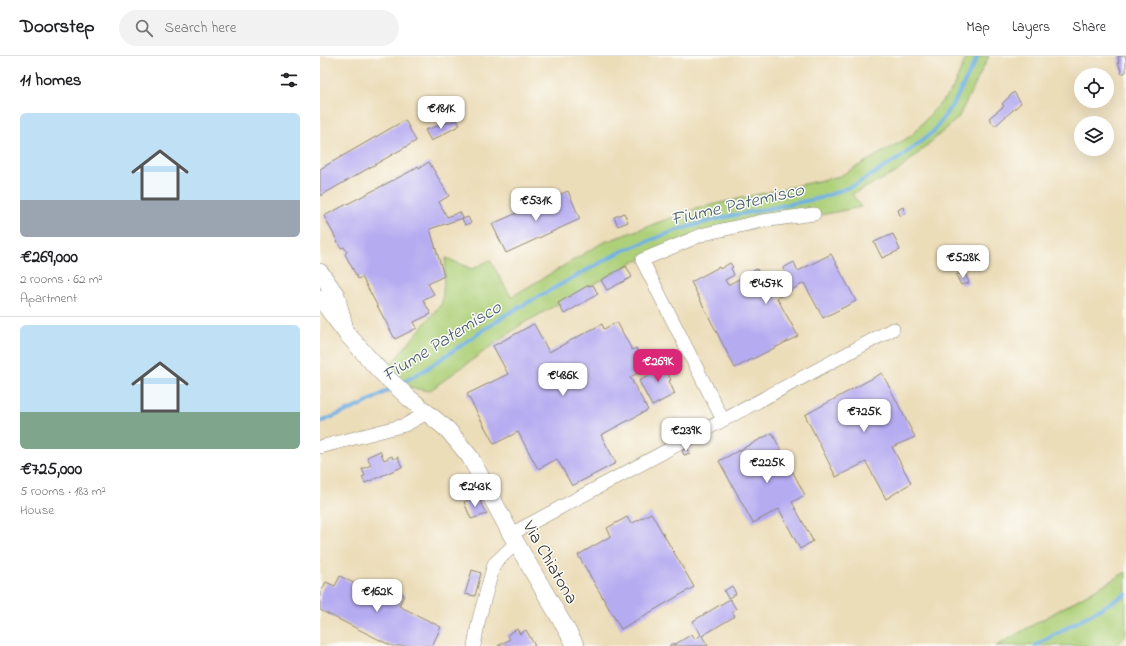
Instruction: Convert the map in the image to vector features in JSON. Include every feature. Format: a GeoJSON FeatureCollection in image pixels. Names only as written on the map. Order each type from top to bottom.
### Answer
{"type":"FeatureCollection","features":[{"type":"Feature","properties":{"kind":"main road"},"geometry":{"type":"LineString","coordinates":[[320,272],[336,295],[347,334]]}},
{"type":"Feature","properties":{"kind":"main road","name":"Via Chiatona"},"geometry":{"type":"LineString","coordinates":[[320,298],[347,334],[380,371],[409,398],[448,430],[470,457],[514,538],[576,646]]}},
{"type":"Feature","properties":{"kind":"main road"},"geometry":{"type":"LineString","coordinates":[[320,318],[347,334]]}},
{"type":"Feature","properties":{"kind":"street"},"geometry":{"type":"LineString","coordinates":[[723,420],[642,260],[704,234],[762,220],[814,214]]}},
{"type":"Feature","properties":{"kind":"street"},"geometry":{"type":"LineString","coordinates":[[474,646],[479,619],[494,564],[514,538],[723,420],[893,329]]}},
{"type":"Feature","properties":{"kind":"street"},"geometry":{"type":"LineString","coordinates":[[320,447],[406,425],[427,413]]}},
{"type":"Feature","properties":{"kind":"green space"},"geometry":{"type":"Polygon","coordinates":[[[967,56],[989,56],[958,118],[897,172],[852,194],[861,207],[714,236],[634,262],[522,324],[429,391],[407,387],[387,369],[442,303],[446,258],[472,269],[490,260],[511,297],[602,243],[698,208],[840,176],[911,136],[952,90],[967,56]]]}},
{"type":"Feature","properties":{"kind":"green space"},"geometry":{"type":"Polygon","coordinates":[[[1126,572],[1126,636],[1116,646],[996,646],[1126,572]]]}},
{"type":"Feature","properties":{"kind":"building"},"geometry":{"type":"Polygon","coordinates":[[[1118,56],[1126,56],[1126,72],[1122,74],[1118,62],[1118,56]]]}},
{"type":"Feature","properties":{"kind":"building"},"geometry":{"type":"Polygon","coordinates":[[[1014,92],[1021,103],[995,126],[989,118],[1004,106],[1002,104],[1014,92]]]}},
{"type":"Feature","properties":{"kind":"building"},"geometry":{"type":"Polygon","coordinates":[[[405,120],[416,141],[320,196],[320,169],[405,120]]]}},
{"type":"Feature","properties":{"kind":"building"},"geometry":{"type":"Polygon","coordinates":[[[457,120],[460,125],[431,141],[425,130],[457,120]]]}},
{"type":"Feature","properties":{"kind":"building"},"geometry":{"type":"Polygon","coordinates":[[[429,162],[449,196],[439,202],[447,217],[460,212],[463,218],[430,229],[444,276],[428,284],[434,294],[423,300],[431,314],[414,322],[417,328],[395,339],[362,277],[358,279],[345,254],[347,252],[344,247],[341,248],[324,216],[418,166],[419,168],[429,162]]]}},
{"type":"Feature","properties":{"kind":"building"},"geometry":{"type":"Polygon","coordinates":[[[568,191],[580,219],[506,253],[492,224],[568,191]]]}},
{"type":"Feature","properties":{"kind":"building"},"geometry":{"type":"Polygon","coordinates":[[[903,207],[905,213],[900,216],[898,210],[903,207]]]}},
{"type":"Feature","properties":{"kind":"building"},"geometry":{"type":"Polygon","coordinates":[[[624,213],[628,222],[618,226],[614,217],[624,213]]]}},
{"type":"Feature","properties":{"kind":"building"},"geometry":{"type":"Polygon","coordinates":[[[468,217],[471,223],[465,225],[462,219],[468,217]]]}},
{"type":"Feature","properties":{"kind":"building"},"geometry":{"type":"Polygon","coordinates":[[[893,234],[900,250],[882,258],[874,242],[893,234]]]}},
{"type":"Feature","properties":{"kind":"building"},"geometry":{"type":"Polygon","coordinates":[[[831,254],[856,301],[823,318],[804,283],[777,298],[798,336],[735,368],[691,282],[719,267],[720,269],[730,263],[733,267],[731,268],[734,275],[725,280],[728,285],[757,269],[766,287],[772,283],[769,276],[779,272],[783,279],[787,276],[783,268],[794,262],[798,271],[831,254]]]}},
{"type":"Feature","properties":{"kind":"building"},"geometry":{"type":"Polygon","coordinates":[[[626,266],[632,277],[607,290],[601,280],[626,266]]]}},
{"type":"Feature","properties":{"kind":"building"},"geometry":{"type":"Polygon","coordinates":[[[965,272],[969,283],[961,285],[956,275],[965,272]]]}},
{"type":"Feature","properties":{"kind":"building"},"geometry":{"type":"Polygon","coordinates":[[[593,285],[598,294],[564,314],[558,303],[587,286],[593,285]]]}},
{"type":"Feature","properties":{"kind":"building"},"geometry":{"type":"Polygon","coordinates":[[[617,322],[632,350],[636,348],[646,369],[630,377],[648,410],[601,435],[616,463],[572,486],[557,459],[538,469],[518,432],[494,444],[467,394],[508,374],[493,346],[534,324],[549,352],[602,324],[604,329],[617,322]]]}},
{"type":"Feature","properties":{"kind":"building"},"geometry":{"type":"Polygon","coordinates":[[[658,355],[671,380],[669,381],[675,394],[652,406],[639,381],[657,371],[650,358],[658,355]]]}},
{"type":"Feature","properties":{"kind":"building"},"geometry":{"type":"Polygon","coordinates":[[[882,373],[915,437],[892,447],[911,483],[886,499],[866,462],[836,477],[805,415],[882,373]]]}},
{"type":"Feature","properties":{"kind":"building"},"geometry":{"type":"Polygon","coordinates":[[[772,433],[805,495],[792,502],[813,541],[800,549],[779,509],[753,523],[719,461],[772,433]]]}},
{"type":"Feature","properties":{"kind":"building"},"geometry":{"type":"Polygon","coordinates":[[[687,448],[690,453],[684,455],[682,451],[687,448]]]}},
{"type":"Feature","properties":{"kind":"building"},"geometry":{"type":"Polygon","coordinates":[[[380,451],[384,460],[392,456],[393,459],[398,457],[402,467],[365,483],[362,477],[365,476],[362,469],[371,465],[367,457],[380,451]]]}},
{"type":"Feature","properties":{"kind":"building"},"geometry":{"type":"Polygon","coordinates":[[[477,495],[487,514],[471,519],[464,502],[477,495]]]}},
{"type":"Feature","properties":{"kind":"building"},"geometry":{"type":"Polygon","coordinates":[[[651,513],[694,587],[621,629],[578,555],[611,536],[607,528],[627,517],[631,524],[651,513]]]}},
{"type":"Feature","properties":{"kind":"building"},"geometry":{"type":"Polygon","coordinates":[[[472,570],[481,573],[475,596],[465,594],[472,570]]]}},
{"type":"Feature","properties":{"kind":"building"},"geometry":{"type":"Polygon","coordinates":[[[340,576],[367,590],[373,579],[404,595],[399,606],[441,627],[432,646],[392,646],[320,610],[320,594],[326,582],[335,586],[340,576]]]}},
{"type":"Feature","properties":{"kind":"building"},"geometry":{"type":"Polygon","coordinates":[[[732,586],[736,594],[728,598],[724,591],[732,586]]]}},
{"type":"Feature","properties":{"kind":"building"},"geometry":{"type":"Polygon","coordinates":[[[730,599],[736,609],[732,612],[735,616],[702,636],[708,646],[669,646],[673,643],[674,645],[692,634],[695,639],[701,635],[693,621],[730,599]]]}},
{"type":"Feature","properties":{"kind":"building"},"geometry":{"type":"Polygon","coordinates":[[[517,629],[520,634],[526,630],[535,646],[498,646],[510,639],[507,635],[517,629]]]}},
{"type":"Feature","properties":{"kind":"waterway","name":"Fiume Patemisco"},"geometry":{"type":"LineString","coordinates":[[400,384],[425,370],[507,314],[620,252],[677,230],[721,218],[821,198],[857,184],[901,157],[934,131],[955,101],[978,56]]}},
{"type":"Feature","properties":{"kind":"waterway","name":"Fiume Patemisco"},"geometry":{"type":"LineString","coordinates":[[320,422],[364,404],[392,388]]}},
{"type":"Feature","properties":{"kind":"waterway"},"geometry":{"type":"LineString","coordinates":[[1035,646],[1126,594]]}}]}
